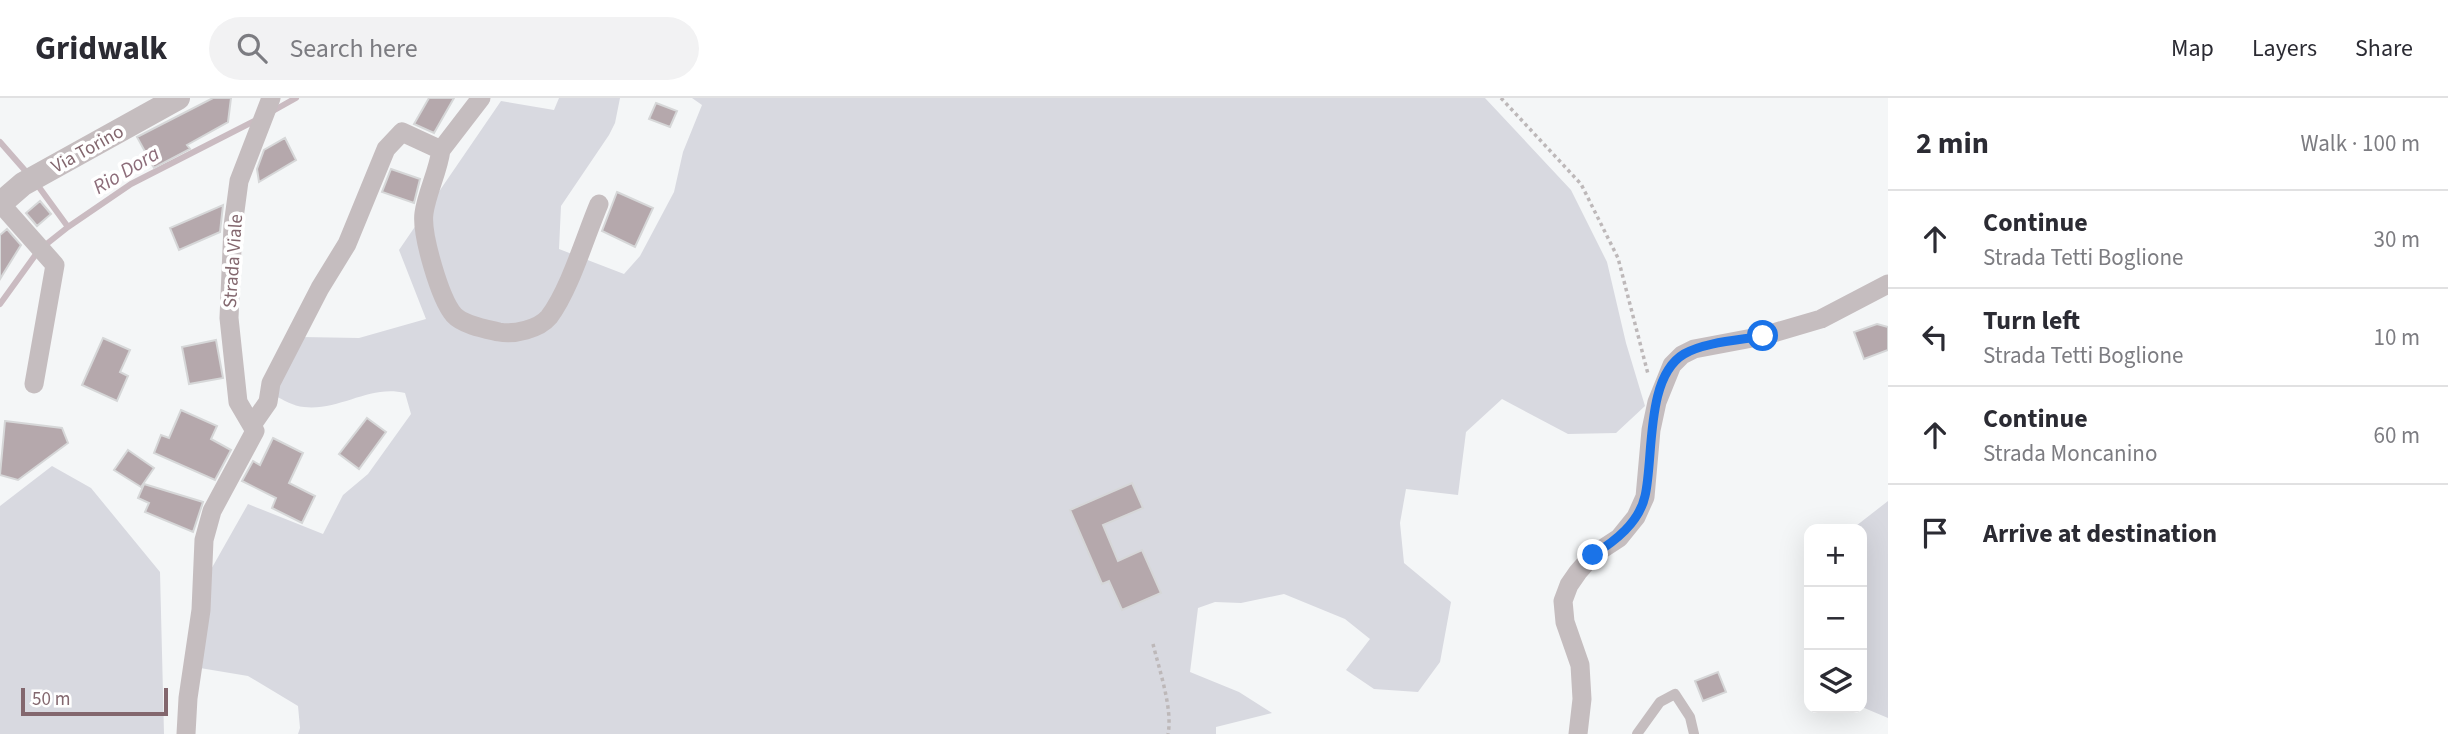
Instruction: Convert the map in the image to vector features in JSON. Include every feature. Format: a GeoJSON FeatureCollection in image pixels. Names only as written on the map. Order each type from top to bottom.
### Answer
{"type":"FeatureCollection","features":[{"type":"Feature","properties":{"kind":"street","name":"Via Torino"},"geometry":{"type":"LineString","coordinates":[[0,203],[30,180],[178,98]]}},
{"type":"Feature","properties":{"kind":"street"},"geometry":{"type":"LineString","coordinates":[[481,98],[441,150],[424,213],[426,241],[440,287],[454,316],[470,324],[503,333],[527,330],[547,319],[561,296],[599,204]]}},
{"type":"Feature","properties":{"kind":"street","name":"Strada Viale"},"geometry":{"type":"LineString","coordinates":[[251,425],[238,402],[229,318],[233,226],[239,181],[269,102]]}},
{"type":"Feature","properties":{"kind":"street"},"geometry":{"type":"LineString","coordinates":[[186,734],[188,698],[201,610],[204,540],[212,511],[255,431],[251,425],[268,402],[271,383],[320,288],[348,244],[386,149],[402,132],[441,150]]}},
{"type":"Feature","properties":{"kind":"street"},"geometry":{"type":"LineString","coordinates":[[0,203],[41,246],[55,265],[34,384]]}},
{"type":"Feature","properties":{"kind":"street"},"geometry":{"type":"LineString","coordinates":[[1578,734],[1582,699],[1580,665],[1565,622],[1563,601],[1578,572],[1593,555],[1619,538],[1636,517],[1645,497],[1651,430],[1666,375],[1682,355],[1694,349],[1763,336],[1821,319],[1888,284]]}},
{"type":"Feature","properties":{"kind":"lane"},"geometry":{"type":"LineString","coordinates":[[1637,734],[1660,702],[1675,694],[1690,716],[1694,734]]}},
{"type":"Feature","properties":{"kind":"path"},"geometry":{"type":"LineString","coordinates":[[1502,98],[1581,184],[1618,258],[1637,340],[1657,402]]}},
{"type":"Feature","properties":{"kind":"path"},"geometry":{"type":"LineString","coordinates":[[1153,643],[1164,690],[1168,734]]}},
{"type":"Feature","properties":{"kind":"shaded area"},"geometry":{"type":"Polygon","coordinates":[[[559,98],[620,98],[615,123],[609,135],[561,206],[559,249],[624,274],[640,256],[674,192],[683,152],[702,105],[692,98],[1485,98],[1571,190],[1607,262],[1626,343],[1645,406],[1616,433],[1568,434],[1502,399],[1466,432],[1458,495],[1406,489],[1400,523],[1404,563],[1451,602],[1440,662],[1418,692],[1374,689],[1346,670],[1370,639],[1345,619],[1284,594],[1241,603],[1215,602],[1198,608],[1190,672],[1239,692],[1272,713],[1216,727],[1216,734],[298,734],[298,706],[248,676],[200,668],[209,573],[248,504],[323,534],[343,495],[368,474],[411,414],[405,393],[392,391],[317,407],[296,405],[274,395],[302,337],[359,338],[426,319],[399,250],[501,101],[554,110],[559,98]]]}},
{"type":"Feature","properties":{"kind":"shaded area"},"geometry":{"type":"Polygon","coordinates":[[[52,466],[91,488],[160,572],[164,734],[0,734],[0,506],[52,466]]]}},
{"type":"Feature","properties":{"kind":"shaded area"},"geometry":{"type":"Polygon","coordinates":[[[1888,501],[1888,718],[1867,709],[1867,524],[1858,524],[1888,501]]]}},
{"type":"Feature","properties":{"kind":"building"},"geometry":{"type":"Polygon","coordinates":[[[213,98],[231,98],[228,122],[187,145],[190,149],[154,168],[137,137],[213,98]]]}},
{"type":"Feature","properties":{"kind":"building"},"geometry":{"type":"Polygon","coordinates":[[[429,98],[454,98],[434,133],[414,124],[429,98]]]}},
{"type":"Feature","properties":{"kind":"building"},"geometry":{"type":"Polygon","coordinates":[[[656,103],[677,111],[670,127],[649,119],[656,103]]]}},
{"type":"Feature","properties":{"kind":"building"},"geometry":{"type":"Polygon","coordinates":[[[285,138],[296,160],[259,182],[257,169],[264,150],[285,138]]]}},
{"type":"Feature","properties":{"kind":"building"},"geometry":{"type":"Polygon","coordinates":[[[391,169],[420,179],[414,203],[382,192],[391,169]]]}},
{"type":"Feature","properties":{"kind":"building"},"geometry":{"type":"Polygon","coordinates":[[[617,192],[653,208],[635,247],[602,231],[617,192]]]}},
{"type":"Feature","properties":{"kind":"building"},"geometry":{"type":"Polygon","coordinates":[[[40,201],[51,214],[37,226],[26,213],[40,201]]]}},
{"type":"Feature","properties":{"kind":"building"},"geometry":{"type":"Polygon","coordinates":[[[223,205],[220,232],[179,250],[170,228],[223,205]]]}},
{"type":"Feature","properties":{"kind":"building"},"geometry":{"type":"Polygon","coordinates":[[[7,229],[21,245],[0,279],[0,235],[7,229]]]}},
{"type":"Feature","properties":{"kind":"building"},"geometry":{"type":"Polygon","coordinates":[[[1877,324],[1888,327],[1888,350],[1864,359],[1854,332],[1877,324]]]}},
{"type":"Feature","properties":{"kind":"building"},"geometry":{"type":"Polygon","coordinates":[[[103,338],[130,350],[120,372],[128,376],[117,401],[82,385],[103,338]]]}},
{"type":"Feature","properties":{"kind":"building"},"geometry":{"type":"Polygon","coordinates":[[[216,340],[223,378],[189,384],[182,347],[216,340]]]}},
{"type":"Feature","properties":{"kind":"building"},"geometry":{"type":"Polygon","coordinates":[[[181,410],[217,426],[211,439],[231,450],[215,480],[154,453],[161,435],[169,438],[181,410]]]}},
{"type":"Feature","properties":{"kind":"building"},"geometry":{"type":"Polygon","coordinates":[[[367,418],[386,432],[359,469],[339,454],[367,418]]]}},
{"type":"Feature","properties":{"kind":"building"},"geometry":{"type":"Polygon","coordinates":[[[5,421],[62,428],[68,443],[18,480],[0,475],[5,421]]]}},
{"type":"Feature","properties":{"kind":"building"},"geometry":{"type":"Polygon","coordinates":[[[273,438],[303,453],[289,483],[315,496],[302,523],[272,508],[276,498],[242,481],[253,461],[260,465],[273,438]]]}},
{"type":"Feature","properties":{"kind":"building"},"geometry":{"type":"Polygon","coordinates":[[[128,450],[154,468],[141,487],[114,470],[128,450]]]}},
{"type":"Feature","properties":{"kind":"building"},"geometry":{"type":"Polygon","coordinates":[[[1132,483],[1143,508],[1103,525],[1118,561],[1142,550],[1161,593],[1122,610],[1109,581],[1102,584],[1070,510],[1132,483]]]}},
{"type":"Feature","properties":{"kind":"building"},"geometry":{"type":"Polygon","coordinates":[[[144,484],[203,502],[193,532],[145,512],[149,503],[138,498],[144,484]]]}},
{"type":"Feature","properties":{"kind":"building"},"geometry":{"type":"Polygon","coordinates":[[[1718,672],[1726,692],[1703,701],[1695,681],[1718,672]]]}},
{"type":"Feature","properties":{"kind":"waterway","name":"Rio Dora"},"geometry":{"type":"LineString","coordinates":[[271,112],[296,98]]}},
{"type":"Feature","properties":{"kind":"waterway","name":"Rio Dora"},"geometry":{"type":"LineString","coordinates":[[0,304],[39,250],[68,227],[131,184],[258,119]]}},
{"type":"Feature","properties":{"kind":"waterway"},"geometry":{"type":"LineString","coordinates":[[0,142],[29,175]]}},
{"type":"Feature","properties":{"kind":"waterway"},"geometry":{"type":"LineString","coordinates":[[36,183],[68,227]]}},
{"type":"Feature","properties":{"kind":"route"},"geometry":{"type":"LineString","coordinates":[[1593,555],[1619,538],[1636,517],[1645,497],[1651,430],[1657,402],[1672,365],[1682,355],[1694,349],[1763,336]]}}]}
